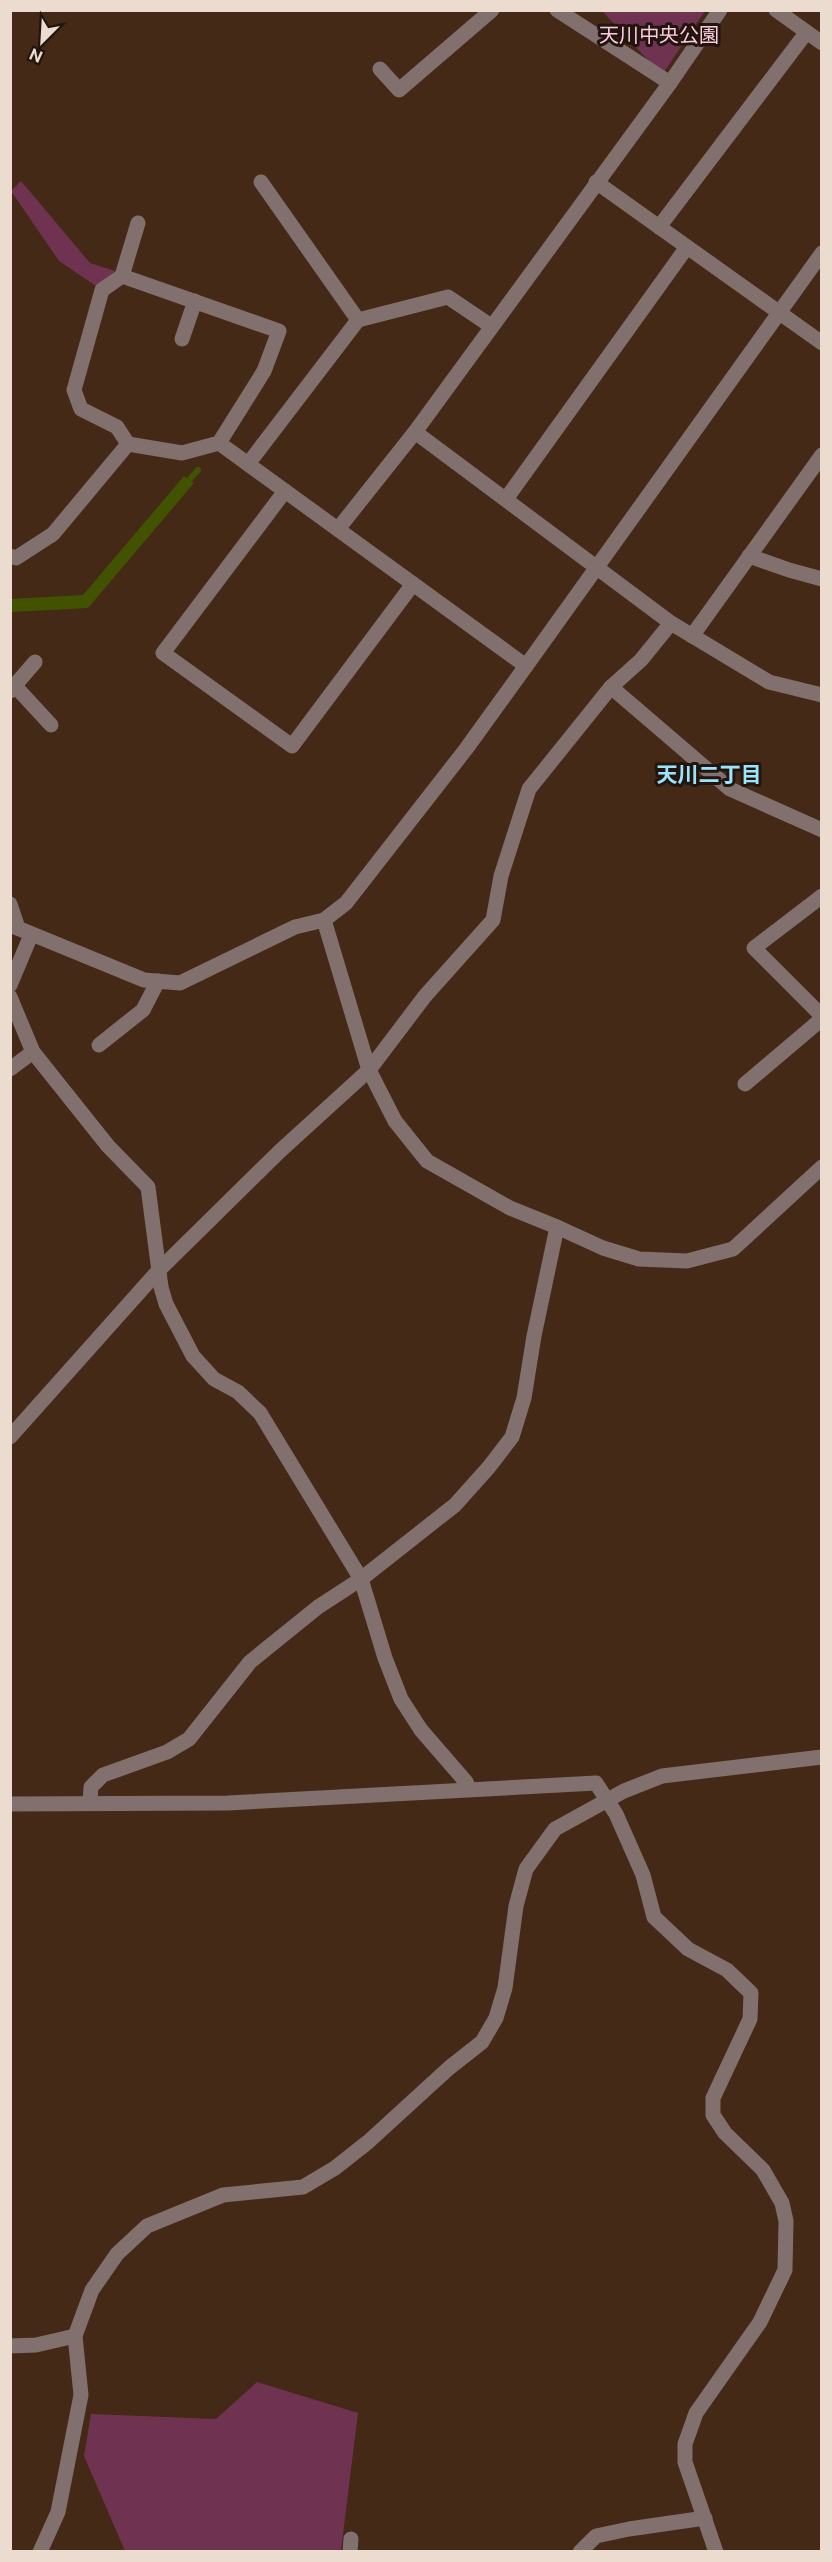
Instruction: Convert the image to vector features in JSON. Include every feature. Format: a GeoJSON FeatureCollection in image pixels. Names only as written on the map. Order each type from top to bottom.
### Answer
{"type":"FeatureCollection","features":[{"type":"Feature","properties":{"kind":"street"},"geometry":{"type":"LineString","coordinates":[[380,69],[399,90],[492,10]]}},
{"type":"Feature","properties":{"kind":"street"},"geometry":{"type":"LineString","coordinates":[[557,10],[670,84]]}},
{"type":"Feature","properties":{"kind":"street"},"geometry":{"type":"LineString","coordinates":[[338,530],[414,432],[670,84],[720,10]]}},
{"type":"Feature","properties":{"kind":"street"},"geometry":{"type":"LineString","coordinates":[[776,10],[822,44]]}},
{"type":"Feature","properties":{"kind":"street"},"geometry":{"type":"LineString","coordinates":[[659,227],[806,33]]}},
{"type":"Feature","properties":{"kind":"street"},"geometry":{"type":"LineString","coordinates":[[261,182],[358,320]]}},
{"type":"Feature","properties":{"kind":"street"},"geometry":{"type":"LineString","coordinates":[[596,182],[822,343]]}},
{"type":"Feature","properties":{"kind":"street"},"geometry":{"type":"LineString","coordinates":[[122,276],[279,331],[264,371],[219,443],[182,453],[128,444],[117,428],[81,409],[74,390],[102,290],[122,276],[138,222]]}},
{"type":"Feature","properties":{"kind":"street"},"geometry":{"type":"LineString","coordinates":[[506,499],[687,247]]}},
{"type":"Feature","properties":{"kind":"street"},"geometry":{"type":"LineString","coordinates":[[20,930],[144,980],[180,983],[295,927],[324,920],[346,903],[466,749],[822,253]]}},
{"type":"Feature","properties":{"kind":"street"},"geometry":{"type":"LineString","coordinates":[[248,464],[358,320],[448,297],[491,326]]}},
{"type":"Feature","properties":{"kind":"street"},"geometry":{"type":"LineString","coordinates":[[182,339],[195,301]]}},
{"type":"Feature","properties":{"kind":"street"},"geometry":{"type":"LineString","coordinates":[[414,432],[671,623],[769,682],[822,695]]}},
{"type":"Feature","properties":{"kind":"street"},"geometry":{"type":"LineString","coordinates":[[219,443],[526,666]]}},
{"type":"Feature","properties":{"kind":"street"},"geometry":{"type":"LineString","coordinates":[[10,556],[16,558],[53,534],[128,444]]}},
{"type":"Feature","properties":{"kind":"street"},"geometry":{"type":"LineString","coordinates":[[692,636],[822,455]]}},
{"type":"Feature","properties":{"kind":"street"},"geometry":{"type":"LineString","coordinates":[[285,491],[163,653],[292,746],[413,584]]}},
{"type":"Feature","properties":{"kind":"street"},"geometry":{"type":"LineString","coordinates":[[750,556],[822,579]]}},
{"type":"Feature","properties":{"kind":"street"},"geometry":{"type":"LineString","coordinates":[[10,1437],[159,1270],[280,1151],[369,1070],[425,996],[493,920],[501,876],[529,789],[611,687],[641,660],[671,623]]}},
{"type":"Feature","properties":{"kind":"street"},"geometry":{"type":"LineString","coordinates":[[35,662],[13,689],[51,725]]}},
{"type":"Feature","properties":{"kind":"street"},"geometry":{"type":"LineString","coordinates":[[611,687],[730,789],[822,831]]}},
{"type":"Feature","properties":{"kind":"street"},"geometry":{"type":"LineString","coordinates":[[744,1084],[818,1023],[821,1015],[754,948],[822,896]]}},
{"type":"Feature","properties":{"kind":"street"},"geometry":{"type":"LineString","coordinates":[[10,904],[20,930],[10,986]]}},
{"type":"Feature","properties":{"kind":"street"},"geometry":{"type":"LineString","coordinates":[[324,920],[369,1070],[395,1121],[427,1161],[510,1208],[603,1248],[639,1259],[687,1262],[733,1249],[822,1167]]}},
{"type":"Feature","properties":{"kind":"street"},"geometry":{"type":"LineString","coordinates":[[99,1045],[143,1010],[158,981]]}},
{"type":"Feature","properties":{"kind":"street"},"geometry":{"type":"LineString","coordinates":[[10,997],[33,1052],[108,1146],[148,1187],[166,1304],[193,1356],[214,1379],[238,1392],[260,1413],[361,1579],[385,1658],[401,1699],[421,1730],[466,1782],[468,1789]]}},
{"type":"Feature","properties":{"kind":"street"},"geometry":{"type":"LineString","coordinates":[[10,1069],[33,1052]]}},
{"type":"Feature","properties":{"kind":"street"},"geometry":{"type":"LineString","coordinates":[[90,1802],[91,1787],[103,1775],[167,1752],[189,1739],[250,1662],[318,1607],[361,1579],[455,1505],[489,1467],[512,1437],[524,1398],[534,1336],[557,1227]]}},
{"type":"Feature","properties":{"kind":"street"},"geometry":{"type":"LineString","coordinates":[[40,2552],[58,2512],[81,2395],[75,2336],[92,2290],[117,2254],[147,2226],[223,2196],[303,2187],[335,2168],[368,2142],[449,2068],[482,2042],[496,2018],[505,1988],[516,1906],[526,1869],[555,1829],[608,1799],[662,1776],[822,1756]]}},
{"type":"Feature","properties":{"kind":"street"},"geometry":{"type":"LineString","coordinates":[[10,1804],[228,1803],[597,1784],[608,1799],[643,1875],[654,1917],[688,1949],[727,1970],[750,1994],[750,2019],[713,2098],[713,2115],[725,2133],[763,2170],[782,2203],[786,2222],[785,2270],[760,2322],[696,2413],[685,2444],[685,2462],[716,2552]]}},
{"type":"Feature","properties":{"kind":"street"},"geometry":{"type":"LineString","coordinates":[[10,2346],[36,2345],[75,2336]]}},
{"type":"Feature","properties":{"kind":"street"},"geometry":{"type":"LineString","coordinates":[[580,2552],[596,2536],[705,2518]]}},
{"type":"Feature","properties":{"kind":"green space","name":"天川中央公園"},"geometry":{"type":"Polygon","coordinates":[[[602,11],[705,11],[662,75],[602,11]]]}},
{"type":"Feature","properties":{"kind":"green space"},"geometry":{"type":"Polygon","coordinates":[[[21,181],[90,263],[115,271],[96,286],[59,261],[11,191],[21,181]]]}},
{"type":"Feature","properties":{"kind":"green space"},"geometry":{"type":"Polygon","coordinates":[[[257,2382],[358,2413],[341,2551],[125,2551],[84,2456],[91,2414],[216,2419],[257,2382]]]}},
{"type":"Feature","properties":{"kind":"shaded area"},"geometry":{"type":"Polygon","coordinates":[[[184,476],[194,483],[88,608],[11,612],[11,599],[83,595],[184,476]]]}},
{"type":"Feature","properties":{"kind":"waterway"},"geometry":{"type":"LineString","coordinates":[[185,485],[198,470]]}},
{"type":"Feature","properties":{"kind":"district","name":"天川二丁目"},"geometry":{"type":"Point","coordinates":[709,775]}}]}
